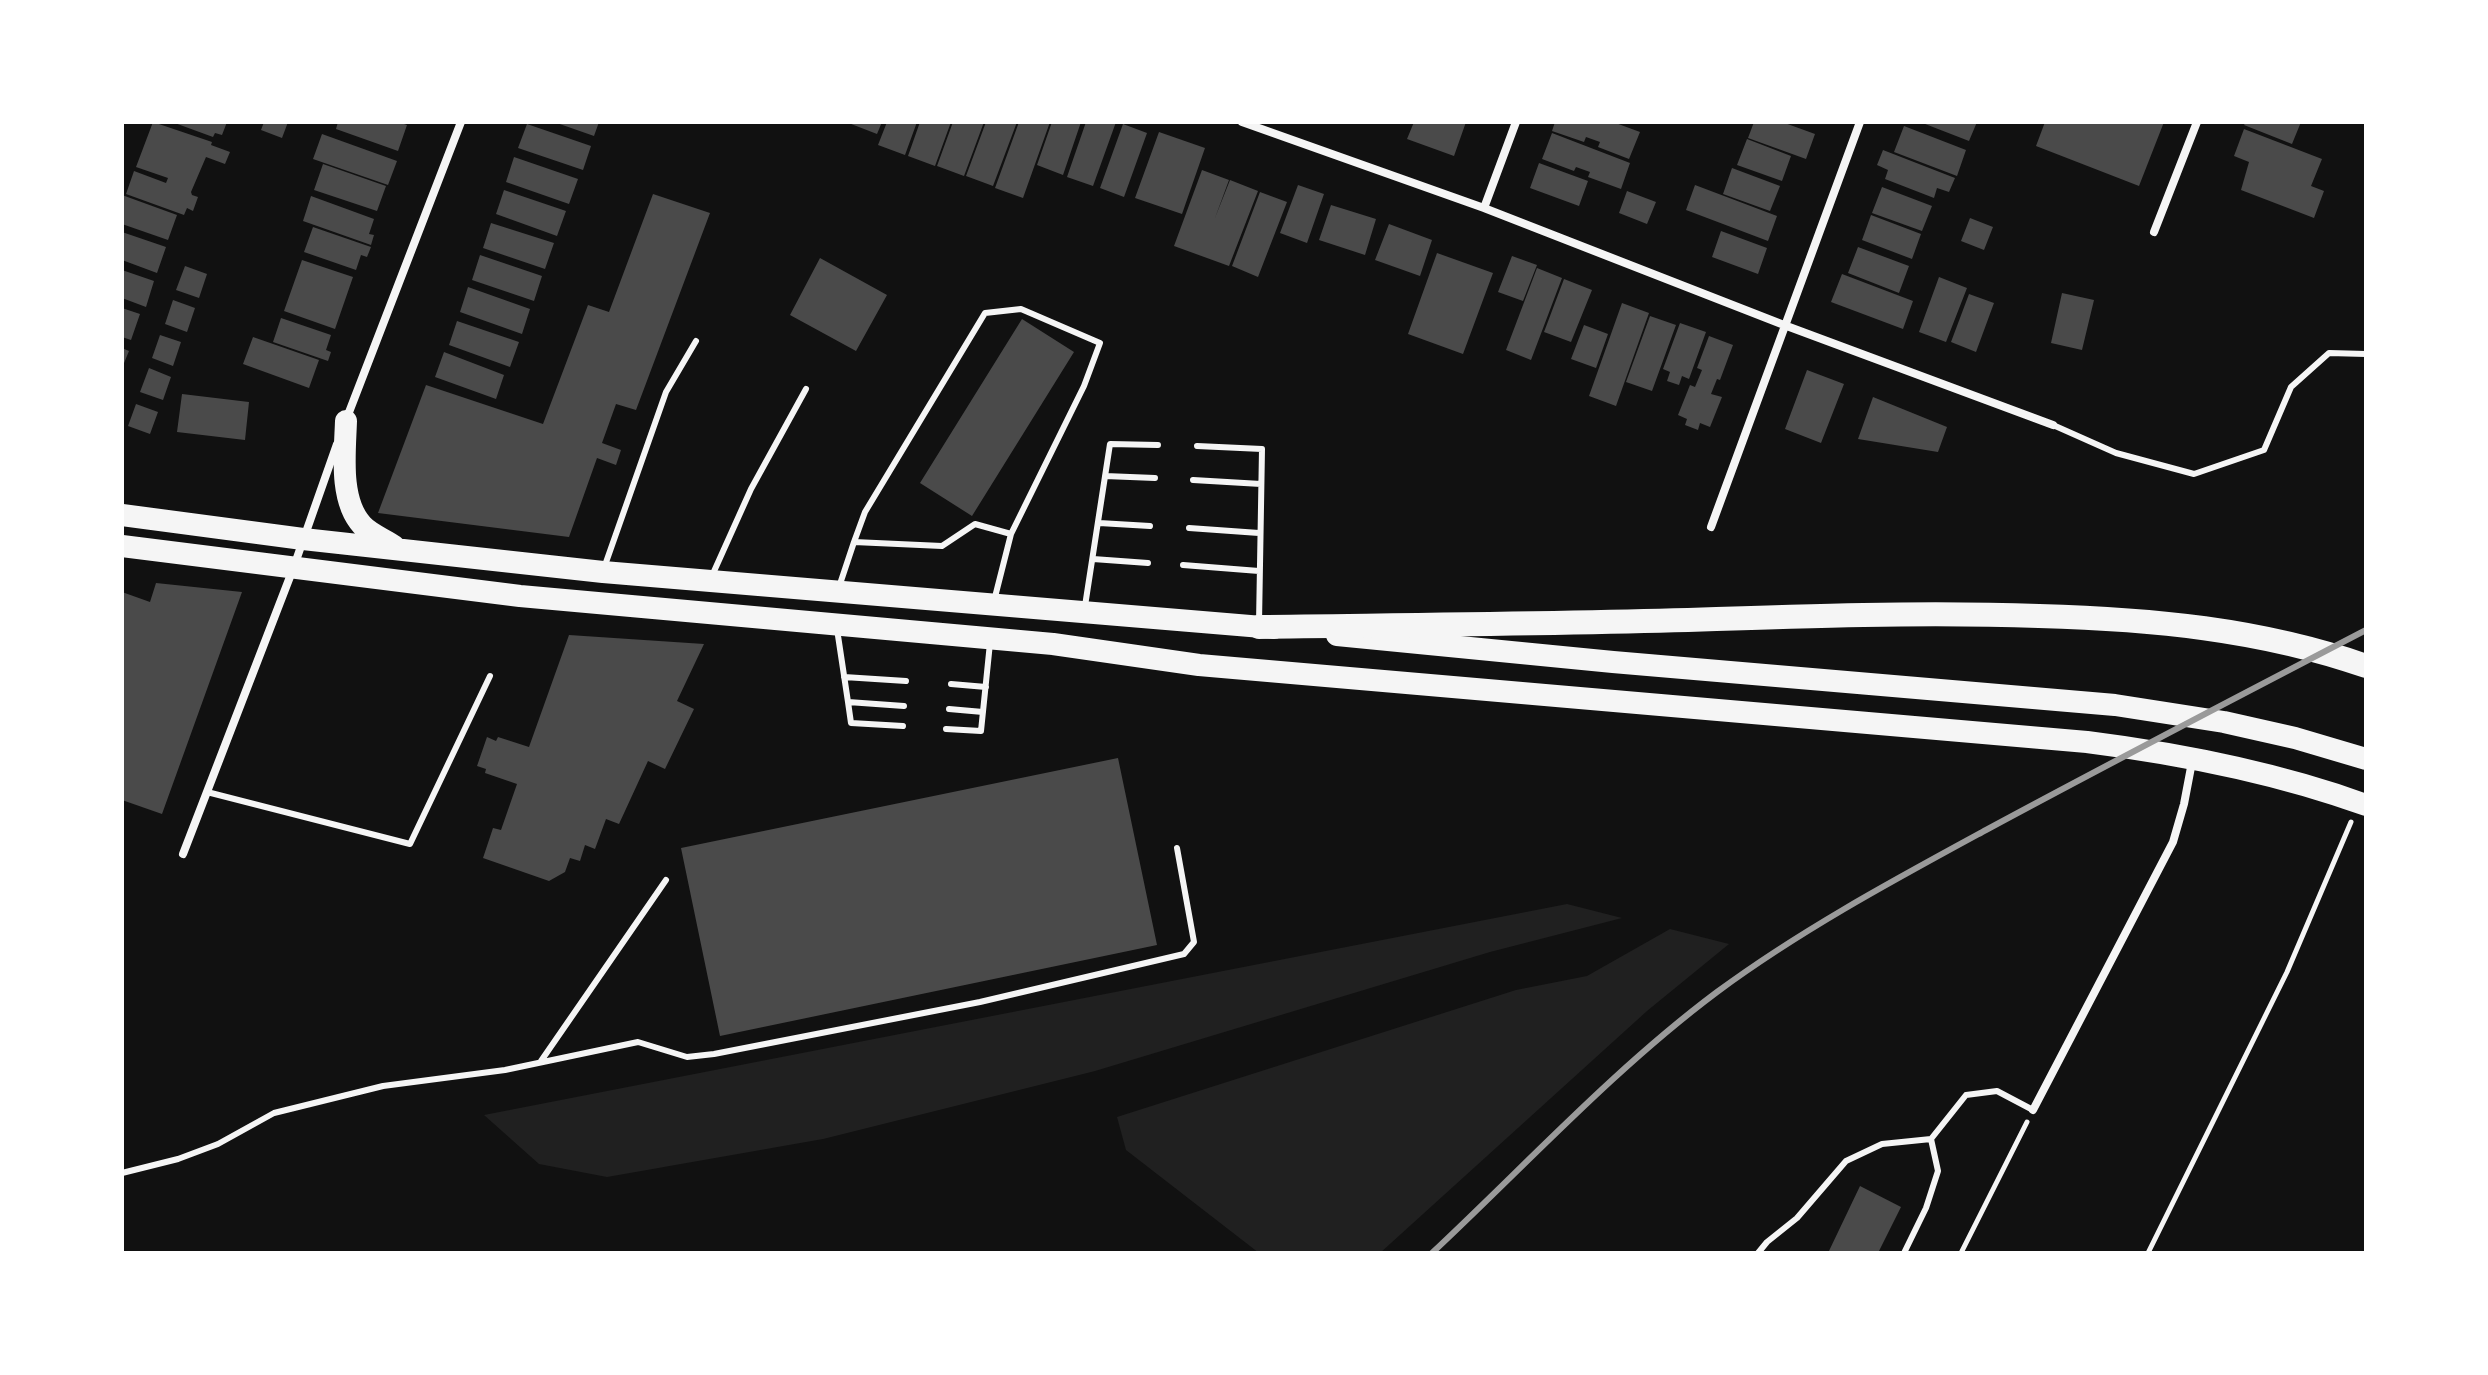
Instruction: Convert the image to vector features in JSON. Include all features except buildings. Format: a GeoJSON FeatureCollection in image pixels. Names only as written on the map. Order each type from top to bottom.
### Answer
{"type":"FeatureCollection","features":[{"type":"Feature","properties":{"kind":"highway"},"geometry":{"type":"LineString","coordinates":[[346,421],[344,473],[355,514],[364,527],[402,550]]}},
{"type":"Feature","properties":{"kind":"highway"},"geometry":{"type":"LineString","coordinates":[[122,515],[303,539],[603,572],[2091,702],[2189,715],[2262,730],[2366,759]]}},
{"type":"Feature","properties":{"kind":"highway"},"geometry":{"type":"LineString","coordinates":[[122,546],[608,605],[1078,646],[1199,665],[2087,742],[2193,757],[2276,777],[2362,804]]}},
{"type":"Feature","properties":{"kind":"highway"},"geometry":{"type":"LineString","coordinates":[[1259,627],[1622,622],[1846,614],[2112,618],[2219,629],[2303,647],[2366,666]]}},
{"type":"Feature","properties":{"kind":"street"},"geometry":{"type":"LineString","coordinates":[[183,854],[461,122]]}},
{"type":"Feature","properties":{"kind":"street"},"geometry":{"type":"LineString","coordinates":[[1242,122],[1484,208],[1784,325],[2053,425]]}},
{"type":"Feature","properties":{"kind":"street"},"geometry":{"type":"LineString","coordinates":[[1484,208],[1516,122]]}},
{"type":"Feature","properties":{"kind":"street"},"geometry":{"type":"LineString","coordinates":[[1711,527],[1860,122]]}},
{"type":"Feature","properties":{"kind":"street"},"geometry":{"type":"LineString","coordinates":[[2154,232],[2197,122]]}},
{"type":"Feature","properties":{"kind":"street"},"geometry":{"type":"LineString","coordinates":[[2033,1110],[2173,842],[2193,757]]}},
{"type":"Feature","properties":{"kind":"lane"},"geometry":{"type":"LineString","coordinates":[[838,592],[865,512],[985,313],[1021,309],[1100,343],[1084,386],[1011,534],[993,605]]}},
{"type":"Feature","properties":{"kind":"lane"},"geometry":{"type":"LineString","coordinates":[[603,572],[666,392],[696,341]]}},
{"type":"Feature","properties":{"kind":"lane"},"geometry":{"type":"LineString","coordinates":[[2053,425],[2116,453],[2194,474],[2264,450],[2291,387],[2329,353],[2366,354]]}},
{"type":"Feature","properties":{"kind":"lane"},"geometry":{"type":"LineString","coordinates":[[710,581],[751,489],[806,389]]}},
{"type":"Feature","properties":{"kind":"lane"},"geometry":{"type":"LineString","coordinates":[[1084,612],[1110,444],[1158,445]]}},
{"type":"Feature","properties":{"kind":"lane"},"geometry":{"type":"LineString","coordinates":[[1197,446],[1262,449],[1259,627]]}},
{"type":"Feature","properties":{"kind":"lane"},"geometry":{"type":"LineString","coordinates":[[1105,476],[1155,478]]}},
{"type":"Feature","properties":{"kind":"lane"},"geometry":{"type":"LineString","coordinates":[[1193,480],[1261,484]]}},
{"type":"Feature","properties":{"kind":"lane"},"geometry":{"type":"LineString","coordinates":[[1099,523],[1150,526]]}},
{"type":"Feature","properties":{"kind":"lane"},"geometry":{"type":"LineString","coordinates":[[854,542],[942,546],[975,524],[1011,534]]}},
{"type":"Feature","properties":{"kind":"lane"},"geometry":{"type":"LineString","coordinates":[[1189,528],[1259,533]]}},
{"type":"Feature","properties":{"kind":"lane"},"geometry":{"type":"LineString","coordinates":[[1093,559],[1148,563]]}},
{"type":"Feature","properties":{"kind":"lane"},"geometry":{"type":"LineString","coordinates":[[1183,565],[1259,571]]}},
{"type":"Feature","properties":{"kind":"lane"},"geometry":{"type":"LineString","coordinates":[[837,625],[851,723],[903,726]]}},
{"type":"Feature","properties":{"kind":"lane"},"geometry":{"type":"LineString","coordinates":[[946,729],[981,731],[991,638]]}},
{"type":"Feature","properties":{"kind":"lane"},"geometry":{"type":"LineString","coordinates":[[207,792],[410,844],[490,676]]}},
{"type":"Feature","properties":{"kind":"lane"},"geometry":{"type":"LineString","coordinates":[[844,677],[906,681]]}},
{"type":"Feature","properties":{"kind":"lane"},"geometry":{"type":"LineString","coordinates":[[951,684],[986,687]]}},
{"type":"Feature","properties":{"kind":"lane"},"geometry":{"type":"LineString","coordinates":[[848,702],[904,706]]}},
{"type":"Feature","properties":{"kind":"lane"},"geometry":{"type":"LineString","coordinates":[[949,709],[983,712]]}},
{"type":"Feature","properties":{"kind":"lane"},"geometry":{"type":"LineString","coordinates":[[122,1173],[178,1159],[218,1144],[274,1113],[383,1086],[505,1070],[638,1042],[687,1057],[714,1054],[980,1002],[1184,954],[1194,942],[1177,848]]}},
{"type":"Feature","properties":{"kind":"lane"},"geometry":{"type":"LineString","coordinates":[[541,1061],[666,880]]}},
{"type":"Feature","properties":{"kind":"lane"},"geometry":{"type":"LineString","coordinates":[[1758,1253],[1797,1218],[1846,1161],[1882,1144],[1931,1139],[1966,1095],[1997,1091],[2033,1110]]}},
{"type":"Feature","properties":{"kind":"lane"},"geometry":{"type":"LineString","coordinates":[[1904,1253],[1926,1208],[1938,1171],[1931,1139]]}},
{"type":"Feature","properties":{"kind":"path"},"geometry":{"type":"LineString","coordinates":[[2148,1253],[2287,972],[2362,804]]}},
{"type":"Feature","properties":{"kind":"path"},"geometry":{"type":"LineString","coordinates":[[1961,1253],[2033,1110]]}},
{"type":"Feature","properties":{"kind":"shaded area"},"geometry":{"type":"Polygon","coordinates":[[[1567,904],[1622,918],[1490,952],[1095,1071],[823,1139],[607,1177],[539,1164],[484,1115],[1567,904]]]}},
{"type":"Feature","properties":{"kind":"shaded area"},"geometry":{"type":"Polygon","coordinates":[[[1670,929],[1729,944],[1647,1011],[1380,1253],[1259,1253],[1126,1150],[1117,1117],[1516,990],[1587,976],[1670,929]]]}},
{"type":"Feature","properties":{"kind":"railway"},"geometry":{"type":"LineString","coordinates":[[1432,1253],[1642,1053],[1749,969],[1848,906],[1917,868],[2366,630]]}}]}
